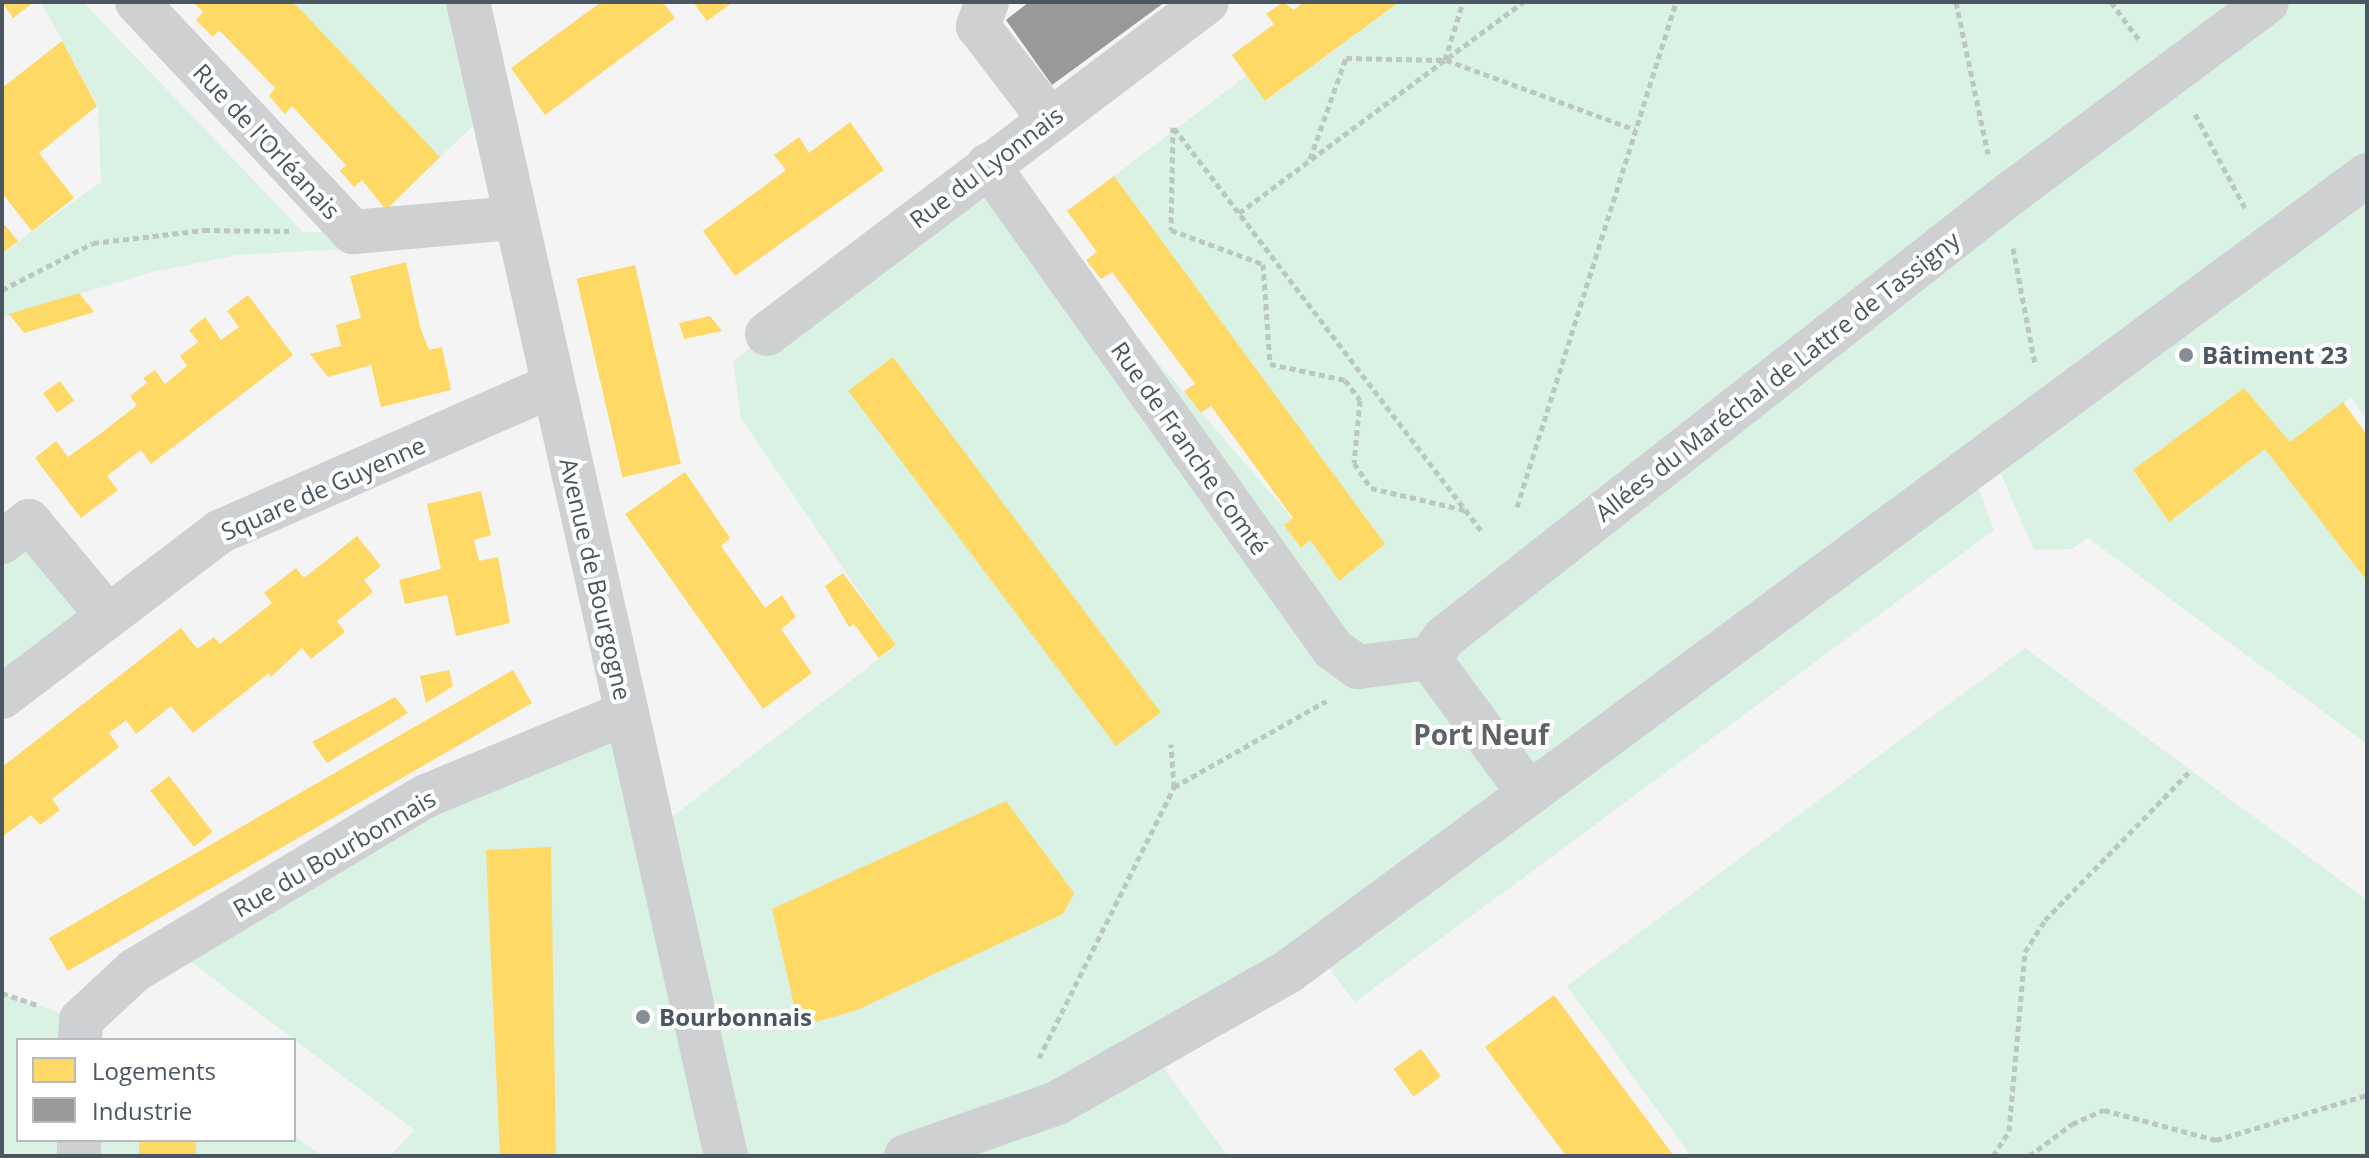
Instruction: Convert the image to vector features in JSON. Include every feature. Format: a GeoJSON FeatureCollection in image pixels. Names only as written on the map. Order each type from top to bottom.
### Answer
{"type":"FeatureCollection","features":[{"type":"Feature","properties":{"kind":"street","name":"Rue de l'Orléanais"},"geometry":{"type":"LineString","coordinates":[[137,2],[353,232],[513,218]]}},
{"type":"Feature","properties":{"kind":"street"},"geometry":{"type":"LineString","coordinates":[[987,2],[978,26],[1049,119]]}},
{"type":"Feature","properties":{"kind":"street","name":"Rue du Lyonnais"},"geometry":{"type":"LineString","coordinates":[[767,334],[1207,2]]}},
{"type":"Feature","properties":{"kind":"street","name":"Allées du Maréchal de Lattre de Tassigny"},"geometry":{"type":"LineString","coordinates":[[1429,658],[1445,637],[2267,2]]}},
{"type":"Feature","properties":{"kind":"street","name":"Avenue de Bourgogne"},"geometry":{"type":"LineString","coordinates":[[470,4],[513,218],[726,1156]]}},
{"type":"Feature","properties":{"kind":"street","name":"Rue de Franche Comté"},"geometry":{"type":"LineString","coordinates":[[988,165],[1321,633],[1358,667]]}},
{"type":"Feature","properties":{"kind":"street"},"geometry":{"type":"LineString","coordinates":[[906,1156],[1057,1103],[1289,971],[2367,175]]}},
{"type":"Feature","properties":{"kind":"street","name":"Square de Guyenne"},"geometry":{"type":"LineString","coordinates":[[2,697],[219,532],[552,386]]}},
{"type":"Feature","properties":{"kind":"street"},"geometry":{"type":"LineString","coordinates":[[2,542],[29,521],[108,616]]}},
{"type":"Feature","properties":{"kind":"street"},"geometry":{"type":"LineString","coordinates":[[1358,667],[1429,658],[1528,792]]}},
{"type":"Feature","properties":{"kind":"street","name":"Rue du Bourbonnais"},"geometry":{"type":"LineString","coordinates":[[80,1038],[81,1020],[135,970],[426,796],[626,713]]}},
{"type":"Feature","properties":{"kind":"path"},"geometry":{"type":"LineString","coordinates":[[1445,60],[1463,2]]}},
{"type":"Feature","properties":{"kind":"path"},"geometry":{"type":"LineString","coordinates":[[1239,213],[1523,2]]}},
{"type":"Feature","properties":{"kind":"path"},"geometry":{"type":"LineString","coordinates":[[1517,507],[1676,2]]}},
{"type":"Feature","properties":{"kind":"path"},"geometry":{"type":"LineString","coordinates":[[2111,2],[2165,78],[2202,122],[2265,250]]}},
{"type":"Feature","properties":{"kind":"path"},"geometry":{"type":"LineString","coordinates":[[2118,2],[2118,12]]}},
{"type":"Feature","properties":{"kind":"path"},"geometry":{"type":"LineString","coordinates":[[1310,160],[1346,58],[1445,60],[1636,130]]}},
{"type":"Feature","properties":{"kind":"path"},"geometry":{"type":"LineString","coordinates":[[1465,510],[1371,488],[1354,463],[1360,400],[1345,380],[1270,364],[1263,264],[1171,230],[1173,127],[1483,533]]}},
{"type":"Feature","properties":{"kind":"path"},"geometry":{"type":"LineString","coordinates":[[2,290],[93,243],[204,230],[353,232]]}},
{"type":"Feature","properties":{"kind":"path"},"geometry":{"type":"LineString","coordinates":[[1174,787],[1339,694],[1358,667]]}},
{"type":"Feature","properties":{"kind":"path"},"geometry":{"type":"LineString","coordinates":[[1009,1120],[1174,787],[1171,744]]}},
{"type":"Feature","properties":{"kind":"path"},"geometry":{"type":"LineString","coordinates":[[1993,1156],[2009,1131],[2025,952],[2045,920],[2191,770]]}},
{"type":"Feature","properties":{"kind":"path"},"geometry":{"type":"LineString","coordinates":[[2029,1156],[2072,1124],[2104,1110],[2216,1140],[2367,1095]]}},
{"type":"Feature","properties":{"kind":"green space"},"geometry":{"type":"Polygon","coordinates":[[[41,2],[83,2],[303,232],[353,232],[365,248],[238,255],[148,273],[2,318],[2,253],[101,182],[98,106],[41,2]]]}},
{"type":"Feature","properties":{"kind":"green space"},"geometry":{"type":"Polygon","coordinates":[[[289,2],[468,2],[490,110],[440,157],[433,155],[289,2]]]}},
{"type":"Feature","properties":{"kind":"green space"},"geometry":{"type":"Polygon","coordinates":[[[1399,2],[2367,2],[2367,420],[2351,398],[2290,442],[2244,388],[2133,471],[2169,522],[2265,449],[2367,581],[2367,744],[2088,538],[2072,549],[2034,550],[1992,453],[1971,468],[1994,530],[1355,1002],[1316,952],[1151,1051],[1228,1156],[390,1156],[414,1130],[173,948],[626,713],[653,831],[896,646],[741,418],[733,361],[988,165],[1343,577],[1384,544],[1114,176],[1247,75],[1266,101],[1399,2]]]}},
{"type":"Feature","properties":{"kind":"green space"},"geometry":{"type":"Polygon","coordinates":[[[29,521],[108,616],[2,697],[2,542],[29,521]]]}},
{"type":"Feature","properties":{"kind":"green space"},"geometry":{"type":"Polygon","coordinates":[[[2025,648],[2367,900],[2367,1156],[1691,1156],[1567,986],[2025,648]]]}},
{"type":"Feature","properties":{"kind":"green space"},"geometry":{"type":"Polygon","coordinates":[[[2,993],[81,1020],[80,1038],[16,1038],[16,1142],[296,1142],[296,1136],[322,1156],[2,1156],[2,993]]]}},
{"type":"Feature","properties":{"kind":"building: Logements"},"geometry":{"type":"Polygon","coordinates":[[[2,2],[34,2],[13,18],[2,2]]]}},
{"type":"Feature","properties":{"kind":"building: Logements"},"geometry":{"type":"Polygon","coordinates":[[[193,2],[289,2],[298,7],[440,157],[386,210],[362,180],[354,187],[340,171],[346,165],[292,106],[285,114],[269,96],[275,88],[219,30],[213,37],[196,20],[203,12],[193,2]]]}},
{"type":"Feature","properties":{"kind":"building: Logements"},"geometry":{"type":"Polygon","coordinates":[[[601,2],[663,2],[675,18],[545,115],[511,68],[601,2]]]}},
{"type":"Feature","properties":{"kind":"building: Logements"},"geometry":{"type":"Polygon","coordinates":[[[693,2],[733,2],[707,21],[693,2]]]}},
{"type":"Feature","properties":{"kind":"building: Logements"},"geometry":{"type":"Polygon","coordinates":[[[1283,2],[1294,10],[1304,2],[1399,2],[1265,101],[1232,55],[1274,24],[1266,14],[1283,2]]]}},
{"type":"Feature","properties":{"kind":"building: Logements"},"geometry":{"type":"Polygon","coordinates":[[[62,41],[97,106],[39,153],[74,198],[32,231],[2,193],[2,88],[62,41]]]}},
{"type":"Feature","properties":{"kind":"building: Logements"},"geometry":{"type":"Polygon","coordinates":[[[850,122],[884,170],[735,276],[703,231],[786,170],[774,155],[799,137],[809,153],[850,122]]]}},
{"type":"Feature","properties":{"kind":"building: Logements"},"geometry":{"type":"Polygon","coordinates":[[[1114,176],[1385,544],[1339,581],[1310,540],[1301,548],[1284,525],[1293,518],[1211,406],[1201,413],[1184,391],[1195,384],[1112,272],[1101,279],[1086,260],[1097,252],[1067,211],[1114,176]]]}},
{"type":"Feature","properties":{"kind":"building: Logements"},"geometry":{"type":"Polygon","coordinates":[[[5,225],[18,241],[2,253],[2,227],[5,225]]]}},
{"type":"Feature","properties":{"kind":"building: Logements"},"geometry":{"type":"Polygon","coordinates":[[[406,262],[420,327],[429,350],[442,347],[451,390],[381,407],[371,365],[328,377],[310,354],[341,346],[336,325],[361,318],[350,276],[406,262]]]}},
{"type":"Feature","properties":{"kind":"building: Logements"},"geometry":{"type":"Polygon","coordinates":[[[635,265],[681,464],[622,477],[577,278],[635,265]]]}},
{"type":"Feature","properties":{"kind":"building: Logements"},"geometry":{"type":"Polygon","coordinates":[[[79,293],[94,312],[24,333],[9,314],[79,293]]]}},
{"type":"Feature","properties":{"kind":"building: Logements"},"geometry":{"type":"Polygon","coordinates":[[[248,295],[293,355],[151,464],[141,450],[122,464],[107,476],[118,490],[81,518],[35,458],[56,441],[68,457],[100,434],[137,405],[130,396],[147,383],[143,378],[155,370],[165,384],[187,366],[180,356],[198,342],[189,330],[205,317],[221,340],[239,327],[227,311],[248,295]]]}},
{"type":"Feature","properties":{"kind":"building: Logements"},"geometry":{"type":"Polygon","coordinates":[[[710,316],[722,331],[684,339],[679,323],[710,316]]]}},
{"type":"Feature","properties":{"kind":"building: Logements"},"geometry":{"type":"Polygon","coordinates":[[[893,357],[1161,712],[1116,746],[848,391],[893,357]]]}},
{"type":"Feature","properties":{"kind":"building: Logements"},"geometry":{"type":"Polygon","coordinates":[[[60,381],[74,400],[57,413],[43,393],[60,381]]]}},
{"type":"Feature","properties":{"kind":"building: Logements"},"geometry":{"type":"Polygon","coordinates":[[[2244,388],[2290,442],[2343,402],[2367,435],[2367,581],[2265,449],[2169,522],[2133,470],[2244,388]]]}},
{"type":"Feature","properties":{"kind":"building: Logements"},"geometry":{"type":"Polygon","coordinates":[[[685,472],[730,538],[721,546],[765,608],[782,595],[796,617],[781,629],[812,673],[763,709],[625,514],[685,472]]]}},
{"type":"Feature","properties":{"kind":"building: Logements"},"geometry":{"type":"Polygon","coordinates":[[[481,491],[491,535],[474,540],[479,561],[498,557],[510,623],[456,636],[447,595],[405,604],[399,580],[441,569],[427,504],[481,491]]]}},
{"type":"Feature","properties":{"kind":"building: Logements"},"geometry":{"type":"Polygon","coordinates":[[[357,536],[381,566],[364,580],[373,592],[337,621],[345,632],[311,659],[302,648],[271,677],[269,673],[193,733],[171,706],[136,734],[126,720],[109,733],[119,747],[52,799],[60,810],[40,825],[31,815],[2,837],[2,767],[181,628],[197,649],[214,637],[220,644],[272,603],[264,593],[296,568],[304,578],[357,536]]]}},
{"type":"Feature","properties":{"kind":"building: Logements"},"geometry":{"type":"Polygon","coordinates":[[[843,573],[896,645],[879,658],[854,624],[849,627],[825,586],[843,573]]]}},
{"type":"Feature","properties":{"kind":"building: Logements"},"geometry":{"type":"Polygon","coordinates":[[[449,670],[453,686],[426,703],[420,676],[449,670]]]}},
{"type":"Feature","properties":{"kind":"building: Logements"},"geometry":{"type":"Polygon","coordinates":[[[513,670],[532,703],[68,971],[49,938],[513,670]]]}},
{"type":"Feature","properties":{"kind":"building: Logements"},"geometry":{"type":"Polygon","coordinates":[[[395,697],[408,713],[327,763],[312,742],[395,697]]]}},
{"type":"Feature","properties":{"kind":"building: Logements"},"geometry":{"type":"Polygon","coordinates":[[[169,776],[213,832],[194,847],[150,791],[169,776]]]}},
{"type":"Feature","properties":{"kind":"building: Logements"},"geometry":{"type":"Polygon","coordinates":[[[1006,801],[1074,893],[1063,914],[857,1010],[799,1027],[772,909],[1006,801]]]}},
{"type":"Feature","properties":{"kind":"building: Logements"},"geometry":{"type":"Polygon","coordinates":[[[551,847],[556,1156],[500,1156],[486,850],[551,847]]]}},
{"type":"Feature","properties":{"kind":"building: Logements"},"geometry":{"type":"Polygon","coordinates":[[[1554,995],[1674,1156],[1566,1156],[1485,1047],[1554,995]]]}},
{"type":"Feature","properties":{"kind":"building: Logements"},"geometry":{"type":"Polygon","coordinates":[[[1421,1049],[1441,1077],[1413,1096],[1393,1069],[1421,1049]]]}},
{"type":"Feature","properties":{"kind":"building: Logements"},"geometry":{"type":"Polygon","coordinates":[[[139,1142],[196,1142],[196,1156],[139,1156],[139,1142]]]}},
{"type":"Feature","properties":{"kind":"building: Industrie"},"geometry":{"type":"Polygon","coordinates":[[[1029,2],[1165,2],[1052,85],[1006,20],[1029,2]]]}},
{"type":"Feature","properties":{"kind":"place","name":"Bâtiment 23"},"geometry":{"type":"Point","coordinates":[2186,355]}},
{"type":"Feature","properties":{"kind":"place","name":"Bourbonnais"},"geometry":{"type":"Point","coordinates":[643,1017]}},
{"type":"Feature","properties":{"kind":"district","name":"Port Neuf"},"geometry":{"type":"Point","coordinates":[1481,734]}}]}
